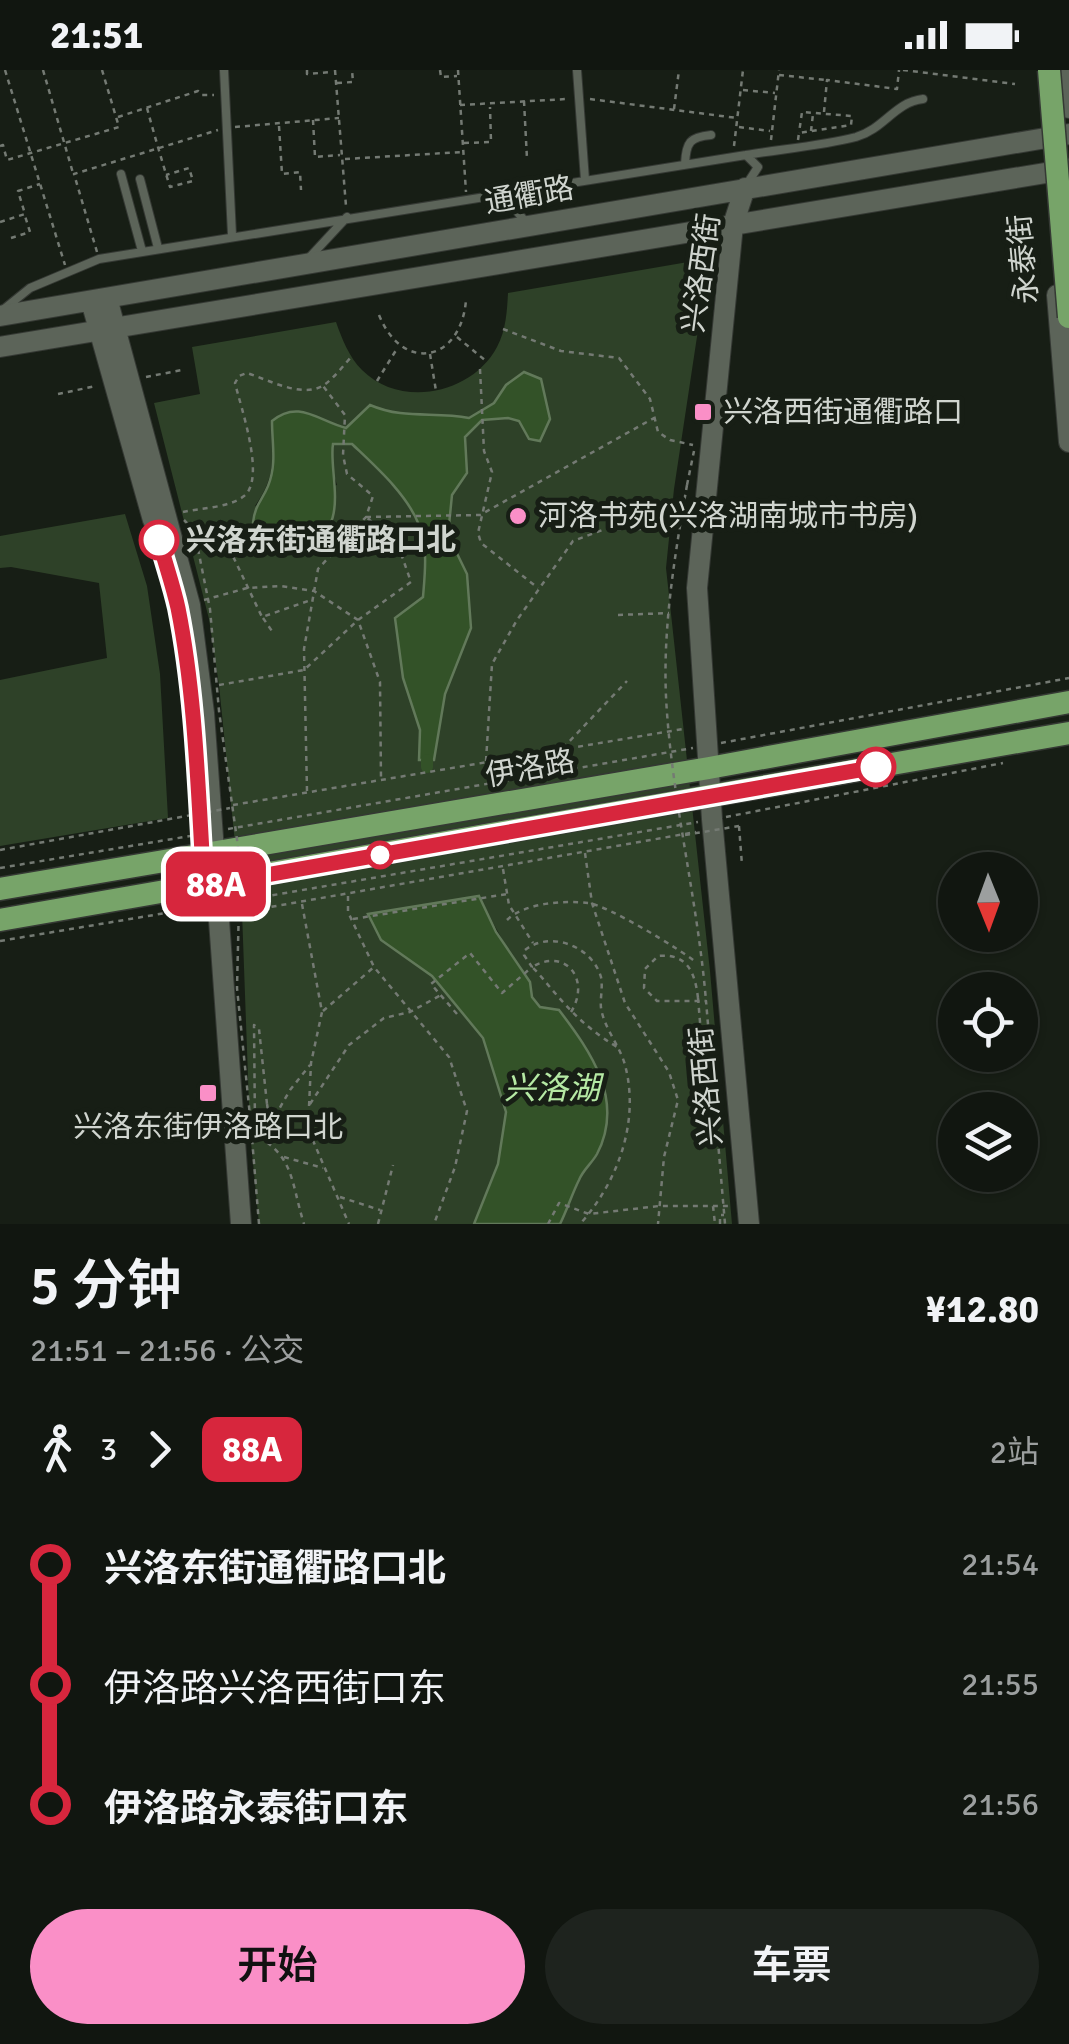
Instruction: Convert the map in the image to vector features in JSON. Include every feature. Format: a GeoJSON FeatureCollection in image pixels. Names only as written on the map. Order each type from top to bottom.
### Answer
{"type":"FeatureCollection","features":[{"type":"Feature","properties":{"kind":"main road"},"geometry":{"type":"LineString","coordinates":[[1049,70],[1069,317]]}},
{"type":"Feature","properties":{"kind":"main road","name":"伊洛路"},"geometry":{"type":"LineString","coordinates":[[0,888],[207,854],[714,756],[1069,702]]}},
{"type":"Feature","properties":{"kind":"main road","name":"伊洛路"},"geometry":{"type":"LineString","coordinates":[[0,920],[210,895],[717,814],[1069,733]]}},
{"type":"Feature","properties":{"kind":"street","name":"永泰街"},"geometry":{"type":"LineString","coordinates":[[1040,70],[1069,442]]}},
{"type":"Feature","properties":{"kind":"street"},"geometry":{"type":"LineString","coordinates":[[1066,70],[1069,108]]}},
{"type":"Feature","properties":{"kind":"street","name":"通衢路"},"geometry":{"type":"LineString","coordinates":[[0,314],[1069,134]]}},
{"type":"Feature","properties":{"kind":"street","name":"通衢路"},"geometry":{"type":"LineString","coordinates":[[0,346],[1069,169]]}},
{"type":"Feature","properties":{"kind":"street","name":"兴洛西街"},"geometry":{"type":"LineString","coordinates":[[745,188],[697,588],[714,756],[749,1224]]}},
{"type":"Feature","properties":{"kind":"street"},"geometry":{"type":"LineString","coordinates":[[529,226],[534,258]]}},
{"type":"Feature","properties":{"kind":"street"},"geometry":{"type":"LineString","coordinates":[[302,265],[308,296]]}},
{"type":"Feature","properties":{"kind":"street"},"geometry":{"type":"LineString","coordinates":[[99,299],[190,605],[204,713],[207,854],[233,1224]]}},
{"type":"Feature","properties":{"kind":"street","name":"兴洛西街"},"geometry":{"type":"LineString","coordinates":[[717,814],[758,1224]]}},
{"type":"Feature","properties":{"kind":"street"},"geometry":{"type":"LineString","coordinates":[[210,895],[241,1224]]}},
{"type":"Feature","properties":{"kind":"lane"},"geometry":{"type":"LineString","coordinates":[[224,70],[232,236]]}},
{"type":"Feature","properties":{"kind":"lane"},"geometry":{"type":"LineString","coordinates":[[577,70],[585,180]]}},
{"type":"Feature","properties":{"kind":"lane"},"geometry":{"type":"LineString","coordinates":[[0,314],[30,288],[99,259],[858,136],[885,123],[908,100],[922,99]]}},
{"type":"Feature","properties":{"kind":"lane"},"geometry":{"type":"LineString","coordinates":[[685,164],[688,142],[693,137],[712,134]]}},
{"type":"Feature","properties":{"kind":"lane"},"geometry":{"type":"LineString","coordinates":[[745,188],[758,167],[746,155]]}},
{"type":"Feature","properties":{"kind":"lane"},"geometry":{"type":"LineString","coordinates":[[121,174],[142,251]]}},
{"type":"Feature","properties":{"kind":"lane"},"geometry":{"type":"LineString","coordinates":[[140,180],[158,248]]}},
{"type":"Feature","properties":{"kind":"lane"},"geometry":{"type":"LineString","coordinates":[[502,193],[529,226]]}},
{"type":"Feature","properties":{"kind":"lane"},"geometry":{"type":"LineString","coordinates":[[302,265],[347,218]]}},
{"type":"Feature","properties":{"kind":"lane"},"geometry":{"type":"LineString","coordinates":[[0,301],[18,298]]}},
{"type":"Feature","properties":{"kind":"path"},"geometry":{"type":"LineString","coordinates":[[5,70],[67,270]]}},
{"type":"Feature","properties":{"kind":"path"},"geometry":{"type":"LineString","coordinates":[[43,70],[99,259]]}},
{"type":"Feature","properties":{"kind":"path"},"geometry":{"type":"LineString","coordinates":[[0,146],[3,145],[7,160],[119,126],[102,70]]}},
{"type":"Feature","properties":{"kind":"path"},"geometry":{"type":"LineString","coordinates":[[307,70],[308,74],[335,71],[347,218]]}},
{"type":"Feature","properties":{"kind":"path"},"geometry":{"type":"LineString","coordinates":[[336,84],[353,82],[352,70]]}},
{"type":"Feature","properties":{"kind":"path"},"geometry":{"type":"LineString","coordinates":[[440,70],[440,77],[458,76]]}},
{"type":"Feature","properties":{"kind":"path"},"geometry":{"type":"LineString","coordinates":[[458,70],[466,199]]}},
{"type":"Feature","properties":{"kind":"path"},"geometry":{"type":"LineString","coordinates":[[674,110],[678,70]]}},
{"type":"Feature","properties":{"kind":"path"},"geometry":{"type":"LineString","coordinates":[[733,157],[743,70]]}},
{"type":"Feature","properties":{"kind":"path"},"geometry":{"type":"LineString","coordinates":[[770,151],[778,72],[897,89],[901,70],[1015,84]]}},
{"type":"Feature","properties":{"kind":"path"},"geometry":{"type":"LineString","coordinates":[[969,78],[970,70]]}},
{"type":"Feature","properties":{"kind":"path"},"geometry":{"type":"LineString","coordinates":[[827,80],[827,130]]}},
{"type":"Feature","properties":{"kind":"path"},"geometry":{"type":"LineString","coordinates":[[741,90],[776,94]]}},
{"type":"Feature","properties":{"kind":"path"},"geometry":{"type":"LineString","coordinates":[[116,118],[198,91],[202,95],[223,95]]}},
{"type":"Feature","properties":{"kind":"path"},"geometry":{"type":"LineString","coordinates":[[460,106],[579,98],[737,118]]}},
{"type":"Feature","properties":{"kind":"path"},"geometry":{"type":"LineString","coordinates":[[524,102],[527,159]]}},
{"type":"Feature","properties":{"kind":"path"},"geometry":{"type":"LineString","coordinates":[[463,143],[491,142],[490,104]]}},
{"type":"Feature","properties":{"kind":"path"},"geometry":{"type":"LineString","coordinates":[[146,108],[166,175],[170,187],[193,180],[189,168],[166,175]]}},
{"type":"Feature","properties":{"kind":"path"},"geometry":{"type":"LineString","coordinates":[[798,146],[799,132],[802,112],[852,116],[851,125],[799,132]]}},
{"type":"Feature","properties":{"kind":"path"},"geometry":{"type":"LineString","coordinates":[[811,132],[813,113]]}},
{"type":"Feature","properties":{"kind":"path"},"geometry":{"type":"LineString","coordinates":[[841,127],[842,115]]}},
{"type":"Feature","properties":{"kind":"path"},"geometry":{"type":"LineString","coordinates":[[74,174],[225,128],[338,118]]}},
{"type":"Feature","properties":{"kind":"path"},"geometry":{"type":"LineString","coordinates":[[314,120],[316,156],[464,152]]}},
{"type":"Feature","properties":{"kind":"path"},"geometry":{"type":"LineString","coordinates":[[279,123],[282,174],[300,172],[301,190]]}},
{"type":"Feature","properties":{"kind":"path"},"geometry":{"type":"LineString","coordinates":[[736,127],[772,131]]}},
{"type":"Feature","properties":{"kind":"path"},"geometry":{"type":"LineString","coordinates":[[10,238],[30,232],[18,191],[40,184]]}},
{"type":"Feature","properties":{"kind":"path"},"geometry":{"type":"LineString","coordinates":[[0,222],[25,214]]}},
{"type":"Feature","properties":{"kind":"path"},"geometry":{"type":"LineString","coordinates":[[379,314],[387,334],[399,345],[420,354],[438,351],[456,336],[464,319],[466,300]]}},
{"type":"Feature","properties":{"kind":"path"},"geometry":{"type":"LineString","coordinates":[[504,329],[561,351],[619,358],[650,399],[658,432],[670,440],[695,446],[671,576],[665,654],[670,746],[700,928],[724,1215],[720,1224],[713,1206]]}},
{"type":"Feature","properties":{"kind":"path"},"geometry":{"type":"LineString","coordinates":[[456,336],[486,361]]}},
{"type":"Feature","properties":{"kind":"path"},"geometry":{"type":"LineString","coordinates":[[377,381],[399,345]]}},
{"type":"Feature","properties":{"kind":"path"},"geometry":{"type":"LineString","coordinates":[[430,352],[436,391]]}},
{"type":"Feature","properties":{"kind":"path"},"geometry":{"type":"LineString","coordinates":[[182,512],[228,503],[244,496],[252,484],[254,467],[236,383],[239,376],[248,373],[301,390],[323,386],[352,356]]}},
{"type":"Feature","properties":{"kind":"path"},"geometry":{"type":"LineString","coordinates":[[140,378],[182,370]]}},
{"type":"Feature","properties":{"kind":"path"},"geometry":{"type":"LineString","coordinates":[[480,370],[484,451],[492,472],[478,534],[481,543],[539,589]]}},
{"type":"Feature","properties":{"kind":"path"},"geometry":{"type":"LineString","coordinates":[[58,394],[102,385]]}},
{"type":"Feature","properties":{"kind":"path"},"geometry":{"type":"LineString","coordinates":[[307,793],[304,649],[318,569],[366,517],[373,496],[348,474],[343,455],[344,415],[323,386]]}},
{"type":"Feature","properties":{"kind":"path"},"geometry":{"type":"LineString","coordinates":[[366,517],[480,515],[654,418]]}},
{"type":"Feature","properties":{"kind":"path"},"geometry":{"type":"LineString","coordinates":[[219,685],[304,670],[358,620],[411,582],[397,542],[366,517]]}},
{"type":"Feature","properties":{"kind":"path"},"geometry":{"type":"LineString","coordinates":[[184,519],[192,527],[210,609],[240,861],[238,988],[259,1224]]}},
{"type":"Feature","properties":{"kind":"path"},"geometry":{"type":"LineString","coordinates":[[486,764],[492,664],[573,541],[605,529],[670,529]]}},
{"type":"Feature","properties":{"kind":"path"},"geometry":{"type":"LineString","coordinates":[[229,548],[274,634]]}},
{"type":"Feature","properties":{"kind":"path"},"geometry":{"type":"LineString","coordinates":[[204,600],[247,588],[281,586],[314,591],[358,620],[380,682],[381,781]]}},
{"type":"Feature","properties":{"kind":"path"},"geometry":{"type":"LineString","coordinates":[[262,617],[313,599]]}},
{"type":"Feature","properties":{"kind":"path"},"geometry":{"type":"LineString","coordinates":[[618,615],[669,612]]}},
{"type":"Feature","properties":{"kind":"path"},"geometry":{"type":"LineString","coordinates":[[410,798],[714,756],[1069,678]]}},
{"type":"Feature","properties":{"kind":"path"},"geometry":{"type":"LineString","coordinates":[[562,750],[628,680]]}},
{"type":"Feature","properties":{"kind":"path"},"geometry":{"type":"LineString","coordinates":[[0,850],[683,729]]}},
{"type":"Feature","properties":{"kind":"path"},"geometry":{"type":"LineString","coordinates":[[0,940],[210,895],[717,814],[1011,761]]}},
{"type":"Feature","properties":{"kind":"path"},"geometry":{"type":"LineString","coordinates":[[684,835],[717,814]]}},
{"type":"Feature","properties":{"kind":"path"},"geometry":{"type":"LineString","coordinates":[[242,912],[585,851],[717,814]]}},
{"type":"Feature","properties":{"kind":"path"},"geometry":{"type":"LineString","coordinates":[[717,814],[742,865]]}},
{"type":"Feature","properties":{"kind":"path"},"geometry":{"type":"LineString","coordinates":[[585,851],[592,902],[625,1003],[669,1072],[678,1100],[664,1157],[658,1224]]}},
{"type":"Feature","properties":{"kind":"path"},"geometry":{"type":"LineString","coordinates":[[502,866],[514,913],[534,945]]}},
{"type":"Feature","properties":{"kind":"path"},"geometry":{"type":"LineString","coordinates":[[348,894],[352,919],[374,967],[448,1058],[467,1111],[455,1167],[435,1224]]}},
{"type":"Feature","properties":{"kind":"path"},"geometry":{"type":"LineString","coordinates":[[352,919],[507,894]]}},
{"type":"Feature","properties":{"kind":"path"},"geometry":{"type":"LineString","coordinates":[[302,902],[322,1012],[311,1063],[308,1129],[349,1224]]}},
{"type":"Feature","properties":{"kind":"path"},"geometry":{"type":"LineString","coordinates":[[506,920],[514,913],[546,904],[592,902],[697,963]]}},
{"type":"Feature","properties":{"kind":"path"},"geometry":{"type":"LineString","coordinates":[[580,1224],[617,1167],[628,1131],[631,1092],[625,1061],[601,1009],[601,979],[589,956],[554,941],[534,945],[524,956],[532,967],[584,1026],[618,1048]]}},
{"type":"Feature","properties":{"kind":"path"},"geometry":{"type":"LineString","coordinates":[[457,1014],[432,984],[470,953],[502,993],[532,967],[550,960],[566,964],[575,973],[579,987],[578,1000],[571,1012]]}},
{"type":"Feature","properties":{"kind":"path"},"geometry":{"type":"LineString","coordinates":[[706,1001],[656,1001],[644,988],[644,969],[658,956],[678,957],[694,974],[698,998],[702,1046],[717,1049]]}},
{"type":"Feature","properties":{"kind":"path"},"geometry":{"type":"LineString","coordinates":[[322,1012],[374,967]]}},
{"type":"Feature","properties":{"kind":"path"},"geometry":{"type":"LineString","coordinates":[[309,1105],[349,1045],[384,1018],[410,1012],[441,995]]}},
{"type":"Feature","properties":{"kind":"path"},"geometry":{"type":"LineString","coordinates":[[250,1126],[255,1126],[254,1026],[259,1030],[273,1144]]}},
{"type":"Feature","properties":{"kind":"path"},"geometry":{"type":"LineString","coordinates":[[304,1224],[284,1157],[273,1144],[250,1132],[270,1125],[311,1063]]}},
{"type":"Feature","properties":{"kind":"path"},"geometry":{"type":"LineString","coordinates":[[284,1157],[324,1168]]}},
{"type":"Feature","properties":{"kind":"path"},"geometry":{"type":"LineString","coordinates":[[378,1224],[394,1165]]}},
{"type":"Feature","properties":{"kind":"path"},"geometry":{"type":"LineString","coordinates":[[336,1196],[381,1211]]}},
{"type":"Feature","properties":{"kind":"path"},"geometry":{"type":"LineString","coordinates":[[548,1224],[559,1203],[589,1214],[659,1206],[730,1206]]}},
{"type":"Feature","properties":{"kind":"shaded area"},"geometry":{"type":"Polygon","coordinates":[[[688,262],[701,265],[706,277],[666,568],[710,971],[732,1224],[560,1224],[581,1175],[597,1154],[554,1011],[540,1007],[532,997],[530,982],[478,896],[369,914],[381,940],[432,976],[483,1038],[506,1112],[498,1164],[474,1224],[259,1224],[250,1132],[242,912],[219,685],[209,619],[154,403],[200,394],[192,347],[336,322],[353,359],[378,382],[415,392],[435,391],[471,376],[486,363],[504,327],[508,293],[688,262]],[[506,385],[494,403],[469,418],[395,412],[370,405],[346,428],[300,412],[282,415],[272,422],[270,475],[255,506],[337,485],[330,462],[332,444],[351,443],[414,513],[425,551],[423,597],[395,618],[403,678],[420,730],[420,760],[433,760],[445,694],[471,628],[467,574],[448,535],[452,495],[466,473],[465,437],[482,420],[508,418],[519,421],[529,439],[506,385]]]}},
{"type":"Feature","properties":{"kind":"shaded area"},"geometry":{"type":"Polygon","coordinates":[[[125,514],[147,586],[160,674],[168,818],[0,846],[0,680],[107,658],[99,583],[0,568],[0,536],[125,514]]]}},
{"type":"Feature","properties":{"kind":"water"},"geometry":{"type":"Polygon","coordinates":[[[524,372],[541,379],[550,419],[540,441],[529,439],[519,421],[508,418],[482,420],[465,437],[467,473],[452,495],[448,535],[467,574],[471,628],[445,694],[434,760],[419,760],[420,730],[403,678],[395,618],[423,597],[425,551],[419,525],[399,492],[352,444],[333,444],[335,502],[327,529],[317,538],[300,543],[268,537],[253,523],[272,470],[272,421],[300,412],[346,428],[370,405],[395,412],[469,418],[494,403],[506,385],[524,372]]]}},
{"type":"Feature","properties":{"kind":"water","name":"兴洛湖"},"geometry":{"type":"Polygon","coordinates":[[[479,896],[496,932],[530,982],[532,997],[540,1007],[559,1010],[571,1026],[592,1060],[606,1096],[605,1134],[560,1224],[474,1224],[498,1164],[506,1112],[483,1038],[432,976],[381,940],[368,914],[479,896]]]}},
{"type":"Feature","properties":{"kind":"waterway"},"geometry":{"type":"LineString","coordinates":[[427,760],[427,767]]}},
{"type":"Feature","properties":{"kind":"bus line","name":"88A"},"geometry":{"type":"LineString","coordinates":[[159,540],[178,607],[192,714],[204,886],[876,767]]}},
{"type":"Feature","properties":{"kind":"place","name":"兴洛西街通衢路口"},"geometry":{"type":"Point","coordinates":[703,412]}},
{"type":"Feature","properties":{"kind":"place","name":"河洛书苑(兴洛湖南城市书房)"},"geometry":{"type":"Point","coordinates":[518,516]}},
{"type":"Feature","properties":{"kind":"place","name":"兴洛东街通衢路口北"},"geometry":{"type":"Point","coordinates":[159,540]}},
{"type":"Feature","properties":{"kind":"place","name":"兴洛东街伊洛路口北"},"geometry":{"type":"Point","coordinates":[208,1093]}}]}
